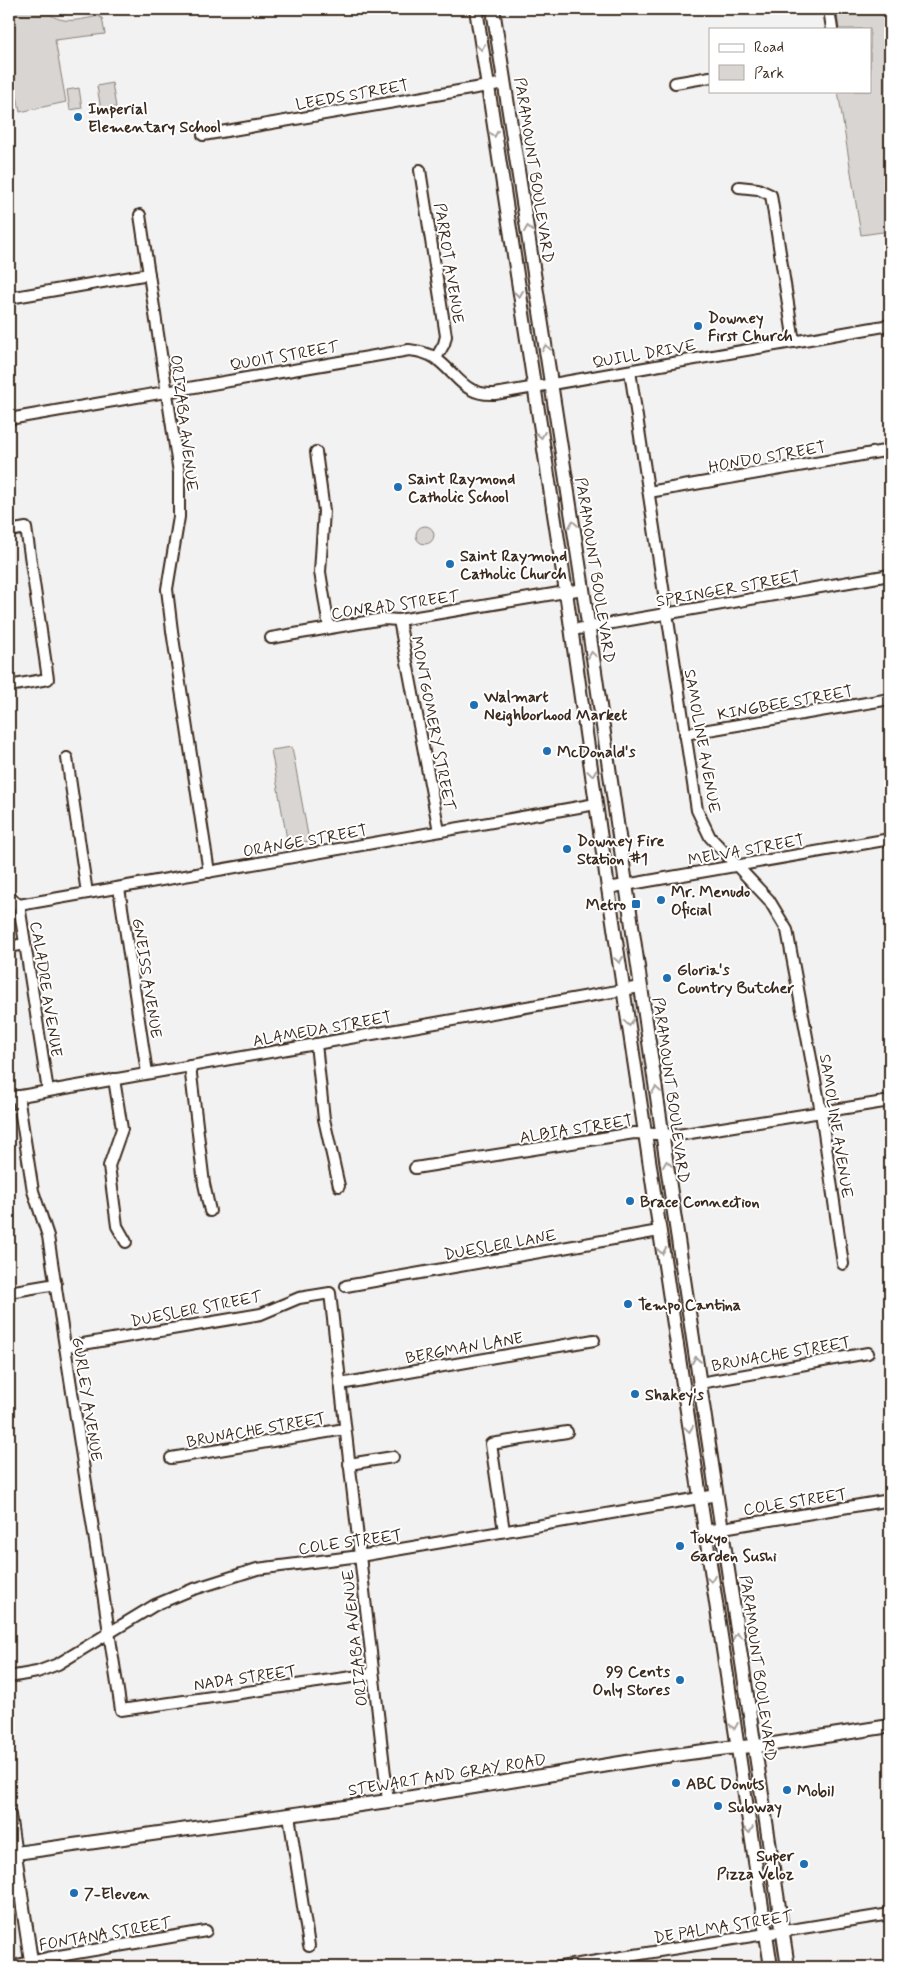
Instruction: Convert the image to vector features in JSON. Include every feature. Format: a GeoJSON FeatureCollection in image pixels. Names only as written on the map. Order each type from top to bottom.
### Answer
{"type":"FeatureCollection","features":[{"type":"Feature","properties":{"kind":"main road","name":"PARAMOUNT BOULEVARD"},"geometry":{"type":"LineString","coordinates":[[476,9],[572,630],[608,888],[770,1967]]}},
{"type":"Feature","properties":{"kind":"main road","name":"PARAMOUNT BOULEVARD"},"geometry":{"type":"LineString","coordinates":[[493,9],[583,589],[640,987],[788,1967]]}},
{"type":"Feature","properties":{"kind":"main road"},"geometry":{"type":"LineString","coordinates":[[596,804],[604,807],[618,828]]}},
{"type":"Feature","properties":{"kind":"main road","name":"STEWART AND GRAY ROAD"},"geometry":{"type":"LineString","coordinates":[[12,1854],[388,1801],[641,1759],[754,1746],[890,1726]]}},
{"type":"Feature","properties":{"kind":"main road"},"geometry":{"type":"LineString","coordinates":[[9,1815],[12,1854],[31,1965]]}},
{"type":"Feature","properties":{"kind":"street"},"geometry":{"type":"LineString","coordinates":[[829,9],[832,28]]}},
{"type":"Feature","properties":{"kind":"street"},"geometry":{"type":"LineString","coordinates":[[675,83],[709,77]]}},
{"type":"Feature","properties":{"kind":"street","name":"LEEDS STREET"},"geometry":{"type":"LineString","coordinates":[[203,135],[505,82]]}},
{"type":"Feature","properties":{"kind":"street","name":"PARROT AVENUE"},"geometry":{"type":"LineString","coordinates":[[420,170],[446,336],[436,358]]}},
{"type":"Feature","properties":{"kind":"street"},"geometry":{"type":"LineString","coordinates":[[739,187],[758,189],[771,195],[794,342]]}},
{"type":"Feature","properties":{"kind":"street","name":"ORIZABA AVENUE"},"geometry":{"type":"LineString","coordinates":[[140,215],[180,488],[179,520],[167,589],[181,695],[209,872]]}},
{"type":"Feature","properties":{"kind":"street"},"geometry":{"type":"LineString","coordinates":[[9,298],[149,274]]}},
{"type":"Feature","properties":{"kind":"street","name":"QUILL DRIVE"},"geometry":{"type":"LineString","coordinates":[[551,384],[890,326]]}},
{"type":"Feature","properties":{"kind":"street","name":"QUOIT STREET"},"geometry":{"type":"LineString","coordinates":[[9,419],[398,350],[419,352],[436,358],[467,387],[478,393],[495,394],[551,384]]}},
{"type":"Feature","properties":{"kind":"street","name":"SAMOLINE AVENUE"},"geometry":{"type":"LineString","coordinates":[[630,371],[695,800],[700,819],[710,837],[769,900],[787,930],[821,1112],[843,1264]]}},
{"type":"Feature","properties":{"kind":"street","name":"HONDO STREET"},"geometry":{"type":"LineString","coordinates":[[649,492],[890,450]]}},
{"type":"Feature","properties":{"kind":"street"},"geometry":{"type":"LineString","coordinates":[[316,452],[324,510],[320,572],[329,628]]}},
{"type":"Feature","properties":{"kind":"street"},"geometry":{"type":"LineString","coordinates":[[9,531],[26,528],[48,679],[9,686]]}},
{"type":"Feature","properties":{"kind":"street","name":"SPRINGER STREET"},"geometry":{"type":"LineString","coordinates":[[572,630],[890,575]]}},
{"type":"Feature","properties":{"kind":"street","name":"CONRAD STREET"},"geometry":{"type":"LineString","coordinates":[[271,638],[383,619],[399,620],[583,589]]}},
{"type":"Feature","properties":{"kind":"street","name":"MONTGOMERY STREET"},"geometry":{"type":"LineString","coordinates":[[399,620],[439,832]]}},
{"type":"Feature","properties":{"kind":"street","name":"KINGBEE STREET"},"geometry":{"type":"LineString","coordinates":[[685,734],[890,699]]}},
{"type":"Feature","properties":{"kind":"street"},"geometry":{"type":"LineString","coordinates":[[67,758],[88,893]]}},
{"type":"Feature","properties":{"kind":"street","name":"ORANGE STREET"},"geometry":{"type":"LineString","coordinates":[[20,905],[596,804]]}},
{"type":"Feature","properties":{"kind":"street","name":"MELVA STREET"},"geometry":{"type":"LineString","coordinates":[[608,888],[890,838]]}},
{"type":"Feature","properties":{"kind":"street","name":"GNEISS AVENUE"},"geometry":{"type":"LineString","coordinates":[[119,888],[148,1073]]}},
{"type":"Feature","properties":{"kind":"street","name":"CALADRE AVENUE"},"geometry":{"type":"LineString","coordinates":[[9,897],[20,905],[48,1091]]}},
{"type":"Feature","properties":{"kind":"street"},"geometry":{"type":"LineString","coordinates":[[9,947],[25,944]]}},
{"type":"Feature","properties":{"kind":"street","name":"ALAMEDA STREET"},"geometry":{"type":"LineString","coordinates":[[13,1097],[640,987]]}},
{"type":"Feature","properties":{"kind":"street"},"geometry":{"type":"LineString","coordinates":[[316,1044],[324,1119],[339,1186]]}},
{"type":"Feature","properties":{"kind":"street"},"geometry":{"type":"LineString","coordinates":[[190,1066],[204,1184],[210,1211]]}},
{"type":"Feature","properties":{"kind":"street"},"geometry":{"type":"LineString","coordinates":[[114,1079],[122,1129],[109,1166],[117,1226],[126,1242]]}},
{"type":"Feature","properties":{"kind":"street","name":"GURLEY AVENUE"},"geometry":{"type":"LineString","coordinates":[[13,1097],[33,1190],[47,1231],[121,1710]]}},
{"type":"Feature","properties":{"kind":"street","name":"ALBIA STREET"},"geometry":{"type":"LineString","coordinates":[[415,1168],[634,1133],[678,1135],[890,1101]]}},
{"type":"Feature","properties":{"kind":"street","name":"DUESLER LANE"},"geometry":{"type":"LineString","coordinates":[[346,1286],[659,1231]]}},
{"type":"Feature","properties":{"kind":"street"},"geometry":{"type":"LineString","coordinates":[[9,1292],[56,1284]]}},
{"type":"Feature","properties":{"kind":"street","name":"ORIZABA AVENUE"},"geometry":{"type":"LineString","coordinates":[[330,1294],[388,1801]]}},
{"type":"Feature","properties":{"kind":"street","name":"DUESLER STREET"},"geometry":{"type":"LineString","coordinates":[[65,1347],[261,1314],[300,1298],[330,1294]]}},
{"type":"Feature","properties":{"kind":"street","name":"BERGMAN LANE"},"geometry":{"type":"LineString","coordinates":[[340,1384],[594,1340]]}},
{"type":"Feature","properties":{"kind":"street","name":"BRUNACHE STREET"},"geometry":{"type":"LineString","coordinates":[[700,1383],[868,1353]]}},
{"type":"Feature","properties":{"kind":"street","name":"BRUNACHE STREET"},"geometry":{"type":"LineString","coordinates":[[172,1458],[345,1429]]}},
{"type":"Feature","properties":{"kind":"street"},"geometry":{"type":"LineString","coordinates":[[504,1531],[491,1444],[567,1432]]}},
{"type":"Feature","properties":{"kind":"street"},"geometry":{"type":"LineString","coordinates":[[349,1464],[393,1457]]}},
{"type":"Feature","properties":{"kind":"street","name":"COLE STREET"},"geometry":{"type":"LineString","coordinates":[[9,1677],[37,1672],[58,1664],[78,1654],[155,1606],[226,1577],[257,1569],[360,1556],[716,1495]]}},
{"type":"Feature","properties":{"kind":"street","name":"COLE STREET"},"geometry":{"type":"LineString","coordinates":[[705,1531],[890,1500]]}},
{"type":"Feature","properties":{"kind":"street","name":"NADA STREET"},"geometry":{"type":"LineString","coordinates":[[121,1710],[372,1674]]}},
{"type":"Feature","properties":{"kind":"street"},"geometry":{"type":"LineString","coordinates":[[289,1815],[309,1946]]}},
{"type":"Feature","properties":{"kind":"street","name":"DE PALMA STREET"},"geometry":{"type":"LineString","coordinates":[[560,1967],[890,1914]]}},
{"type":"Feature","properties":{"kind":"street","name":"FONTANA STREET"},"geometry":{"type":"LineString","coordinates":[[9,1967],[31,1965],[206,1931]]}},
{"type":"Feature","properties":{"kind":"green space"},"geometry":{"type":"Polygon","coordinates":[[[9,9],[45,9],[56,18],[63,20],[77,20],[98,16],[102,18],[105,34],[55,40],[66,102],[20,112],[17,96],[9,97],[9,9]]]}},
{"type":"Feature","properties":{"kind":"green space"},"geometry":{"type":"Polygon","coordinates":[[[836,9],[890,9],[890,231],[861,235],[838,92],[872,92],[872,28],[839,28],[836,9]]]}},
{"type":"Feature","properties":{"kind":"green space"},"geometry":{"type":"Polygon","coordinates":[[[112,83],[116,107],[101,110],[97,86],[112,83]]]}},
{"type":"Feature","properties":{"kind":"green space"},"geometry":{"type":"Polygon","coordinates":[[[79,88],[82,108],[70,110],[67,90],[79,88]]]}},
{"type":"Feature","properties":{"kind":"green space"},"geometry":{"type":"Polygon","coordinates":[[[425,526],[431,529],[434,535],[431,541],[425,544],[419,541],[416,535],[419,529],[425,526]]]}},
{"type":"Feature","properties":{"kind":"green space"},"geometry":{"type":"Polygon","coordinates":[[[292,747],[309,841],[288,845],[271,750],[292,747]]]}},
{"type":"Feature","properties":{"kind":"place","name":"Imperial Elementary School"},"geometry":{"type":"Point","coordinates":[78,117]}},
{"type":"Feature","properties":{"kind":"place","name":"Downey First Church"},"geometry":{"type":"Point","coordinates":[698,326]}},
{"type":"Feature","properties":{"kind":"place","name":"Saint Raymond Catholic School"},"geometry":{"type":"Point","coordinates":[398,487]}},
{"type":"Feature","properties":{"kind":"place","name":"Saint Raymond Catholic Church"},"geometry":{"type":"Point","coordinates":[450,564]}},
{"type":"Feature","properties":{"kind":"place","name":"Walmart Neighborhood Market"},"geometry":{"type":"Point","coordinates":[474,705]}},
{"type":"Feature","properties":{"kind":"place","name":"McDonald's"},"geometry":{"type":"Point","coordinates":[547,751]}},
{"type":"Feature","properties":{"kind":"place","name":"Downey Fire Station #1"},"geometry":{"type":"Point","coordinates":[567,849]}},
{"type":"Feature","properties":{"kind":"place","name":"Mr. Menudo Oficial"},"geometry":{"type":"Point","coordinates":[661,900]}},
{"type":"Feature","properties":{"kind":"place","name":"Metro"},"geometry":{"type":"Point","coordinates":[636,904]}},
{"type":"Feature","properties":{"kind":"place","name":"Gloria's Country Butcher"},"geometry":{"type":"Point","coordinates":[667,978]}},
{"type":"Feature","properties":{"kind":"place","name":"Brace Connection"},"geometry":{"type":"Point","coordinates":[630,1201]}},
{"type":"Feature","properties":{"kind":"place","name":"Tempo Cantina"},"geometry":{"type":"Point","coordinates":[628,1304]}},
{"type":"Feature","properties":{"kind":"place","name":"Shakey's"},"geometry":{"type":"Point","coordinates":[635,1394]}},
{"type":"Feature","properties":{"kind":"place","name":"Tokyo Garden Sushi"},"geometry":{"type":"Point","coordinates":[680,1546]}},
{"type":"Feature","properties":{"kind":"place","name":"99 Cents Only Stores"},"geometry":{"type":"Point","coordinates":[680,1680]}},
{"type":"Feature","properties":{"kind":"place","name":"ABC Donuts"},"geometry":{"type":"Point","coordinates":[676,1783]}},
{"type":"Feature","properties":{"kind":"place","name":"Mobil"},"geometry":{"type":"Point","coordinates":[787,1790]}},
{"type":"Feature","properties":{"kind":"place","name":"Subway"},"geometry":{"type":"Point","coordinates":[718,1806]}},
{"type":"Feature","properties":{"kind":"place","name":"Super Pizza Veloz"},"geometry":{"type":"Point","coordinates":[804,1864]}},
{"type":"Feature","properties":{"kind":"place","name":"7-Eleven"},"geometry":{"type":"Point","coordinates":[74,1893]}}]}
